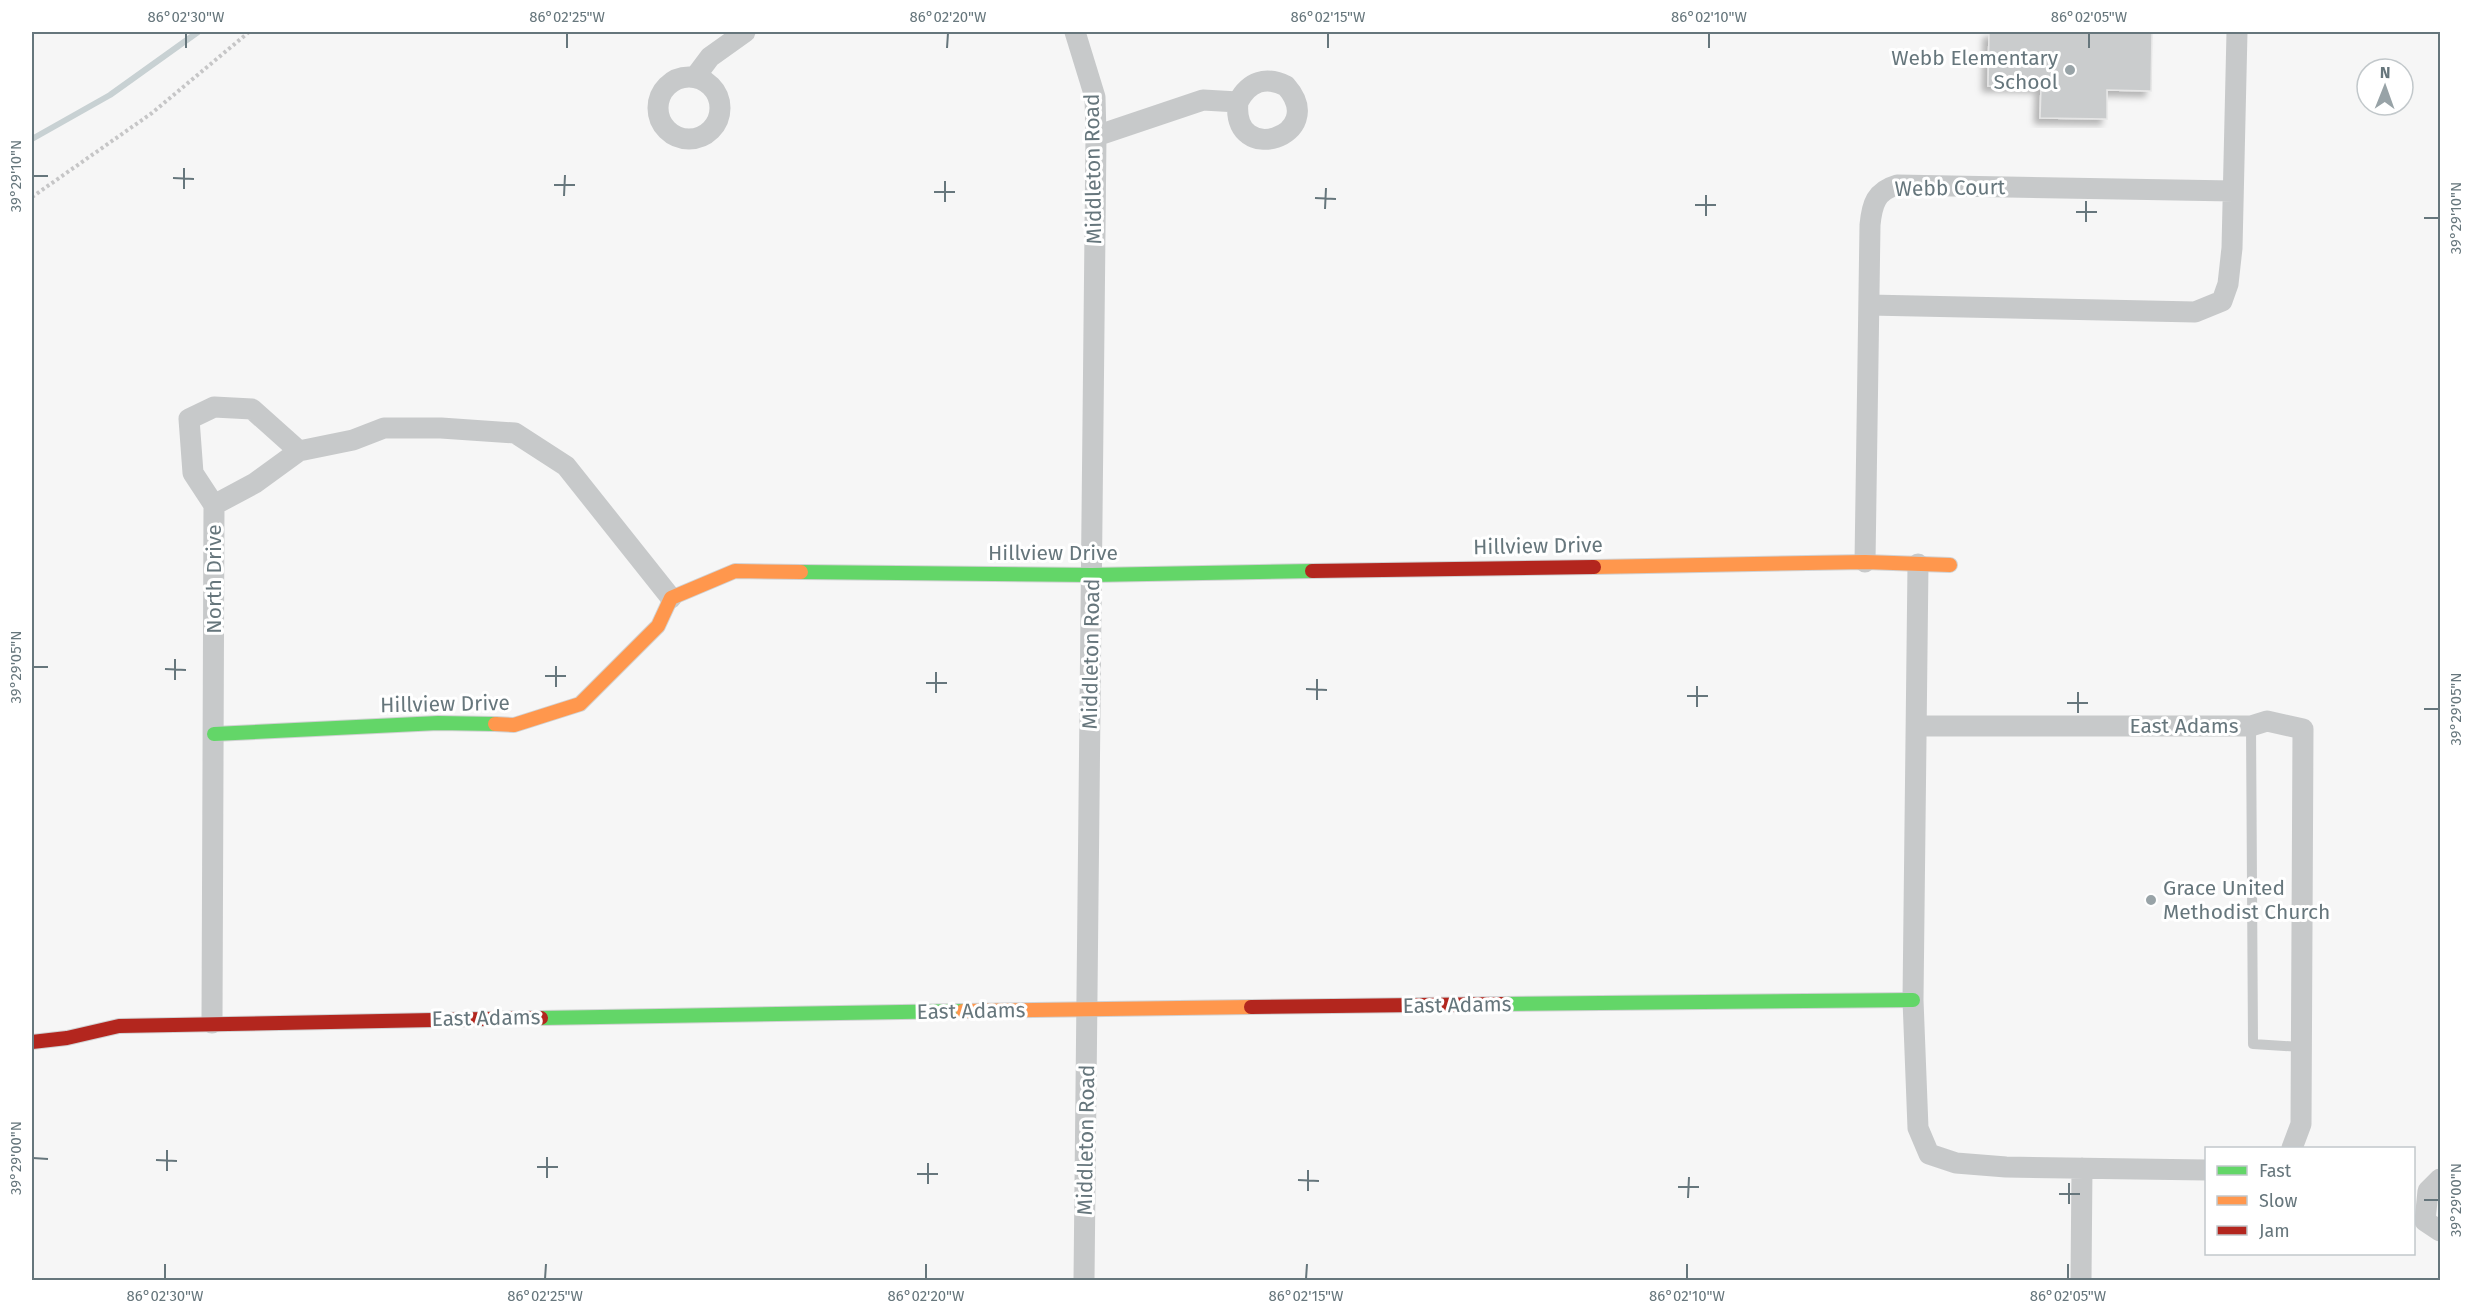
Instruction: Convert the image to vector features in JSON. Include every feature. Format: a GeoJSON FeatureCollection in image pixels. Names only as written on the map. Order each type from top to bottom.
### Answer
{"type":"FeatureCollection","features":[{"type":"Feature","properties":{"kind":"street"},"geometry":{"type":"LineString","coordinates":[[695,77],[710,57],[745,32]]}},
{"type":"Feature","properties":{"kind":"street","name":"Middleton Road"},"geometry":{"type":"LineString","coordinates":[[1075,32],[1095,97],[1096,136],[1084,1281]]}},
{"type":"Feature","properties":{"kind":"street"},"geometry":{"type":"LineString","coordinates":[[1869,305],[2195,312],[2209,309],[2222,301],[2228,284],[2233,191],[2236,32]]}},
{"type":"Feature","properties":{"kind":"street"},"geometry":{"type":"LineString","coordinates":[[1096,136],[1203,100],[1238,102]]}},
{"type":"Feature","properties":{"kind":"street","name":"Webb Court"},"geometry":{"type":"LineString","coordinates":[[1865,562],[1871,210],[1880,193],[1897,185],[2233,191]]}},
{"type":"Feature","properties":{"kind":"street"},"geometry":{"type":"LineString","coordinates":[[214,505],[193,473],[189,419],[214,407],[252,409],[299,451]]}},
{"type":"Feature","properties":{"kind":"street","name":"North Drive"},"geometry":{"type":"LineString","coordinates":[[212,1023],[214,505],[255,483],[299,451],[353,440],[384,428],[441,428],[515,433],[566,466],[671,598]]}},
{"type":"Feature","properties":{"kind":"street","name":"Hillview Drive"},"geometry":{"type":"LineString","coordinates":[[213,734],[438,723],[514,725],[580,704],[658,626],[671,598],[735,571],[1092,575],[1865,562],[1950,565]]}},
{"type":"Feature","properties":{"kind":"street"},"geometry":{"type":"LineString","coordinates":[[1918,564],[1913,1000],[1918,1128],[1929,1154],[1956,1163],[2205,1170]]}},
{"type":"Feature","properties":{"kind":"street","name":"East Adams"},"geometry":{"type":"LineString","coordinates":[[1917,726],[2251,726],[2267,721],[2303,729],[2301,1124],[2293,1147]]}},
{"type":"Feature","properties":{"kind":"street","name":"East Adams"},"geometry":{"type":"LineString","coordinates":[[32,1042],[67,1038],[119,1026],[212,1023],[1088,1009],[1913,1000]]}},
{"type":"Feature","properties":{"kind":"street"},"geometry":{"type":"LineString","coordinates":[[2081,1281],[2082,1168]]}},
{"type":"Feature","properties":{"kind":"street"},"geometry":{"type":"LineString","coordinates":[[2440,1179],[2428,1191],[2425,1221],[2440,1231]]}},
{"type":"Feature","properties":{"kind":"lane"},"geometry":{"type":"LineString","coordinates":[[2251,726],[2253,1044],[2301,1047]]}},
{"type":"Feature","properties":{"kind":"path"},"geometry":{"type":"LineString","coordinates":[[32,197],[152,113],[249,32]]}},
{"type":"Feature","properties":{"kind":"building","name":"Webb Elementary School"},"geometry":{"type":"Polygon","coordinates":[[[1989,32],[2152,32],[2151,91],[2107,90],[2107,119],[2040,118],[2041,87],[1988,86],[1989,32]]]}},
{"type":"Feature","properties":{"kind":"waterway"},"geometry":{"type":"LineString","coordinates":[[32,139],[110,95],[198,32]]}},
{"type":"Feature","properties":{"kind":"traffic: fast"},"geometry":{"type":"LineString","coordinates":[[801,572],[1092,575],[1312,571]]}},
{"type":"Feature","properties":{"kind":"traffic: fast"},"geometry":{"type":"LineString","coordinates":[[214,734],[438,723],[495,724]]}},
{"type":"Feature","properties":{"kind":"traffic: fast"},"geometry":{"type":"LineString","coordinates":[[1502,1004],[1913,1000]]}},
{"type":"Feature","properties":{"kind":"traffic: fast"},"geometry":{"type":"LineString","coordinates":[[541,1018],[963,1011]]}},
{"type":"Feature","properties":{"kind":"traffic: slow"},"geometry":{"type":"LineString","coordinates":[[1594,567],[1865,562],[1950,565]]}},
{"type":"Feature","properties":{"kind":"traffic: slow"},"geometry":{"type":"LineString","coordinates":[[495,724],[514,725],[580,704],[658,626],[671,598],[735,571],[801,572]]}},
{"type":"Feature","properties":{"kind":"traffic: slow"},"geometry":{"type":"LineString","coordinates":[[963,1011],[1251,1007]]}},
{"type":"Feature","properties":{"kind":"traffic: jam"},"geometry":{"type":"LineString","coordinates":[[1312,571],[1594,567]]}},
{"type":"Feature","properties":{"kind":"traffic: jam"},"geometry":{"type":"LineString","coordinates":[[1251,1007],[1502,1004]]}},
{"type":"Feature","properties":{"kind":"traffic: jam"},"geometry":{"type":"LineString","coordinates":[[32,1042],[67,1038],[119,1026],[541,1018]]}},
{"type":"Feature","properties":{"kind":"place","name":"Webb Elementary School"},"geometry":{"type":"Point","coordinates":[2070,70]}},
{"type":"Feature","properties":{"kind":"place","name":"Grace United Methodist Church"},"geometry":{"type":"Point","coordinates":[2151,900]}}]}
